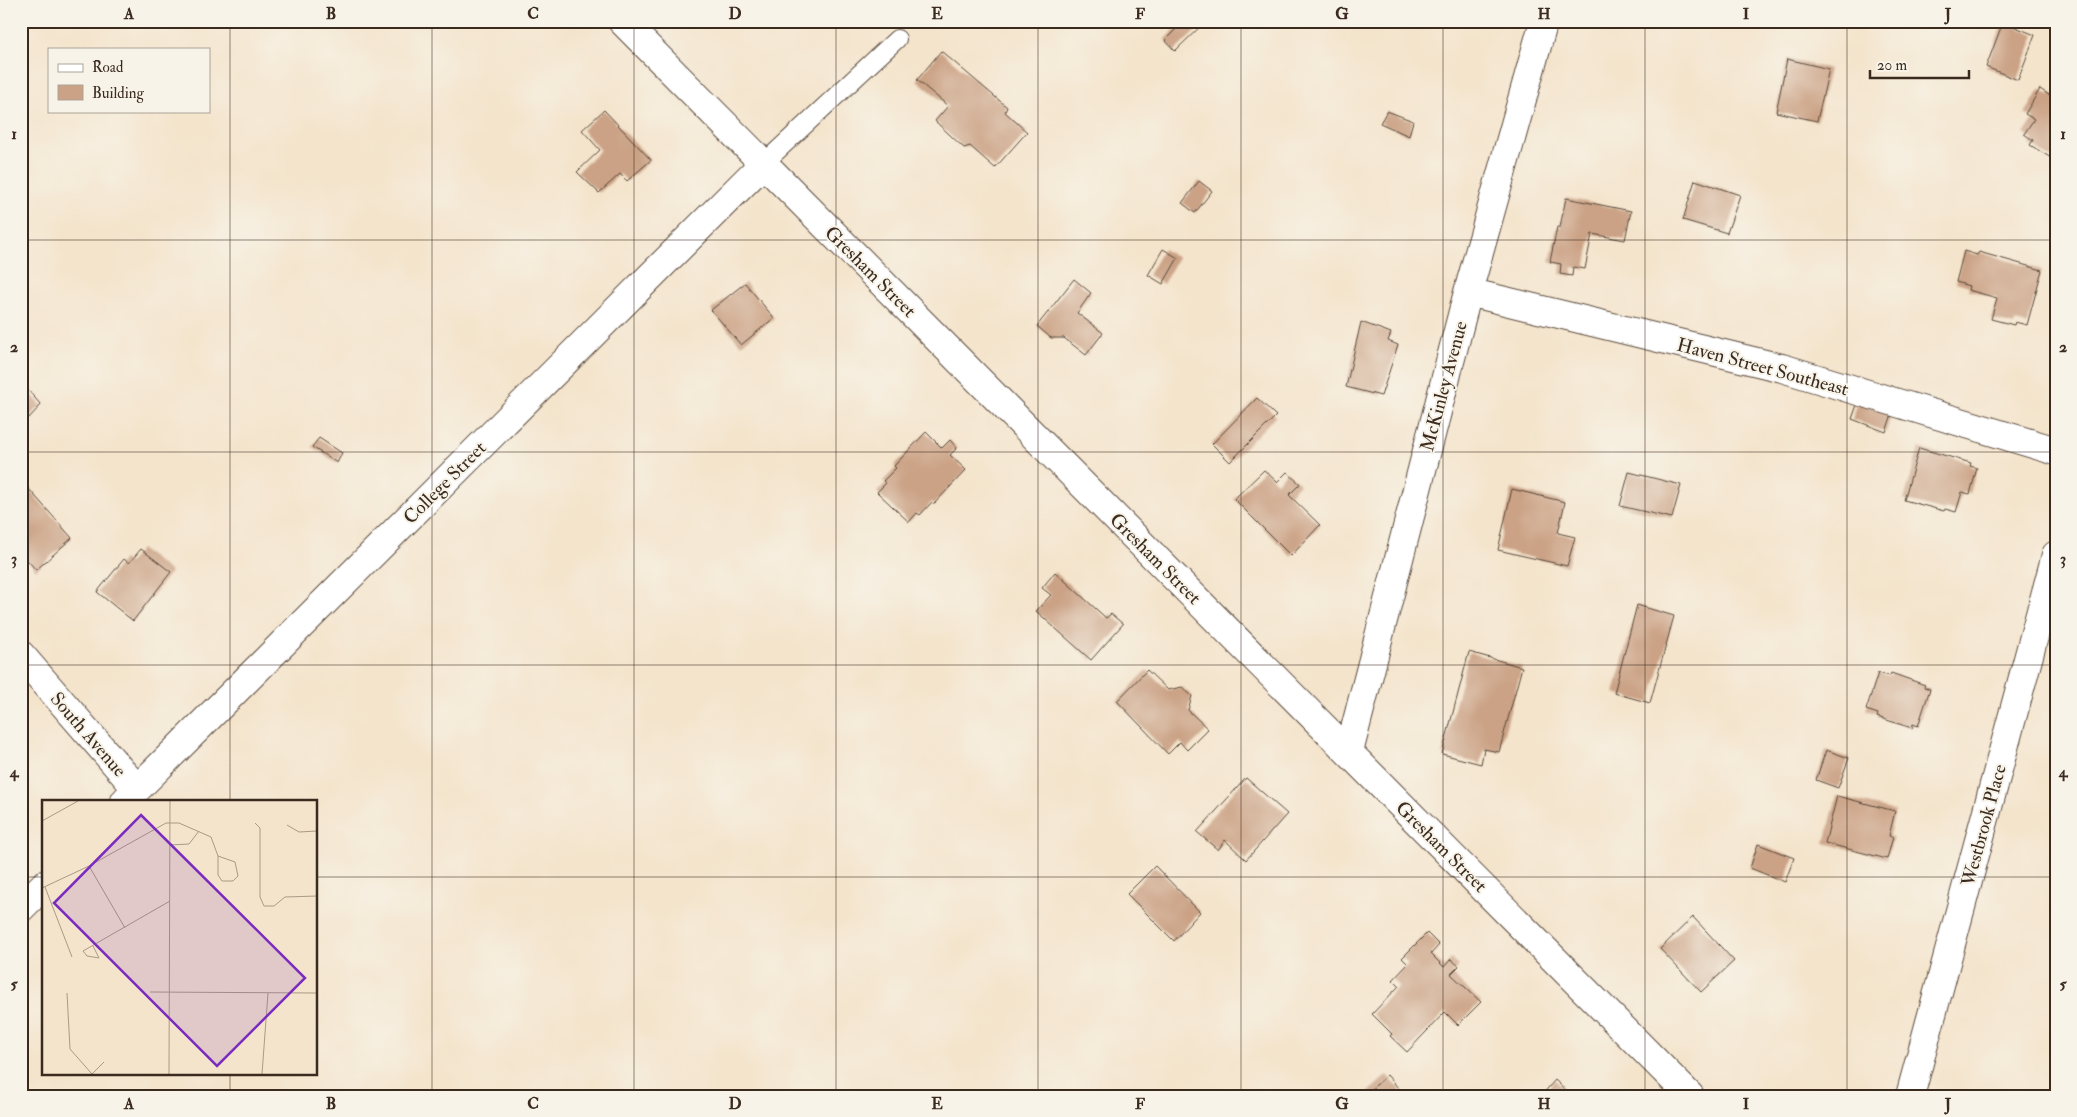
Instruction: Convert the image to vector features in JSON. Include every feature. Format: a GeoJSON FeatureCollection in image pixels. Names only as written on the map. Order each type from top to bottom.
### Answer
{"type":"FeatureCollection","features":[{"type":"Feature","properties":{"kind":"street","name":"Gresham Street"},"geometry":{"type":"LineString","coordinates":[[622,21],[1690,1096]]}},
{"type":"Feature","properties":{"kind":"street","name":"McKinley Avenue"},"geometry":{"type":"LineString","coordinates":[[1349,752],[1468,292],[1544,21]]}},
{"type":"Feature","properties":{"kind":"street","name":"College Street"},"geometry":{"type":"LineString","coordinates":[[131,795],[764,163]]}},
{"type":"Feature","properties":{"kind":"street","name":"Haven Street Southeast"},"geometry":{"type":"LineString","coordinates":[[1468,292],[1782,368],[2056,451]]}},
{"type":"Feature","properties":{"kind":"street","name":"Westbrook Place"},"geometry":{"type":"LineString","coordinates":[[1910,1096],[2056,555]]}},
{"type":"Feature","properties":{"kind":"street","name":"South Avenue"},"geometry":{"type":"LineString","coordinates":[[21,656],[131,795]]}},
{"type":"Feature","properties":{"kind":"street"},"geometry":{"type":"LineString","coordinates":[[21,908],[42,887]]}},
{"type":"Feature","properties":{"kind":"lane"},"geometry":{"type":"LineString","coordinates":[[764,163],[897,39]]}},
{"type":"Feature","properties":{"kind":"building"},"geometry":{"type":"Polygon","coordinates":[[[1184,21],[1206,21],[1175,51],[1165,40],[1184,21]]]}},
{"type":"Feature","properties":{"kind":"building"},"geometry":{"type":"Polygon","coordinates":[[[1777,21],[1791,21],[1790,25],[1777,21]]]}},
{"type":"Feature","properties":{"kind":"building"},"geometry":{"type":"Polygon","coordinates":[[[2003,22],[2035,35],[2018,80],[1986,67],[2003,22]]]}},
{"type":"Feature","properties":{"kind":"building"},"geometry":{"type":"Polygon","coordinates":[[[941,51],[1007,107],[1005,112],[1027,132],[995,168],[970,146],[964,148],[935,121],[948,106],[917,80],[941,51]]]}},
{"type":"Feature","properties":{"kind":"building"},"geometry":{"type":"Polygon","coordinates":[[[1787,59],[1829,69],[1817,121],[1776,112],[1787,59]]]}},
{"type":"Feature","properties":{"kind":"building"},"geometry":{"type":"Polygon","coordinates":[[[2040,89],[2049,95],[2051,93],[2056,96],[2056,161],[2030,145],[2033,140],[2024,134],[2034,119],[2025,114],[2040,89]]]}},
{"type":"Feature","properties":{"kind":"building"},"geometry":{"type":"Polygon","coordinates":[[[604,110],[651,160],[627,181],[620,174],[599,193],[577,172],[600,150],[582,130],[604,110]]]}},
{"type":"Feature","properties":{"kind":"building"},"geometry":{"type":"Polygon","coordinates":[[[1387,111],[1413,121],[1409,136],[1380,123],[1387,111]]]}},
{"type":"Feature","properties":{"kind":"building"},"geometry":{"type":"Polygon","coordinates":[[[1695,180],[1740,195],[1727,233],[1683,220],[1695,180]]]}},
{"type":"Feature","properties":{"kind":"building"},"geometry":{"type":"Polygon","coordinates":[[[1199,181],[1212,191],[1195,213],[1182,203],[1199,181]]]}},
{"type":"Feature","properties":{"kind":"building"},"geometry":{"type":"Polygon","coordinates":[[[1566,198],[1631,211],[1625,240],[1592,234],[1585,269],[1573,267],[1572,276],[1560,274],[1561,264],[1550,262],[1557,227],[1560,227],[1566,198]]]}},
{"type":"Feature","properties":{"kind":"building"},"geometry":{"type":"Polygon","coordinates":[[[1163,249],[1178,258],[1163,284],[1148,275],[1163,249]]]}},
{"type":"Feature","properties":{"kind":"building"},"geometry":{"type":"Polygon","coordinates":[[[1964,251],[1977,255],[1979,252],[2042,270],[2027,325],[2015,322],[2014,325],[1991,319],[1997,298],[1968,290],[1969,286],[1956,282],[1964,251]]]}},
{"type":"Feature","properties":{"kind":"building"},"geometry":{"type":"Polygon","coordinates":[[[1074,279],[1091,293],[1077,313],[1103,333],[1086,355],[1064,338],[1051,338],[1037,326],[1074,279]]]}},
{"type":"Feature","properties":{"kind":"building"},"geometry":{"type":"Polygon","coordinates":[[[745,283],[774,318],[741,345],[711,310],[745,283]]]}},
{"type":"Feature","properties":{"kind":"building"},"geometry":{"type":"Polygon","coordinates":[[[1361,322],[1391,333],[1388,341],[1398,345],[1381,396],[1346,387],[1361,322]]]}},
{"type":"Feature","properties":{"kind":"building"},"geometry":{"type":"Polygon","coordinates":[[[27,389],[41,405],[29,418],[21,411],[21,395],[27,389]]]}},
{"type":"Feature","properties":{"kind":"building"},"geometry":{"type":"Polygon","coordinates":[[[1257,398],[1276,416],[1230,462],[1212,444],[1257,398]]]}},
{"type":"Feature","properties":{"kind":"building"},"geometry":{"type":"Polygon","coordinates":[[[1858,402],[1892,414],[1886,432],[1852,419],[1858,402]]]}},
{"type":"Feature","properties":{"kind":"building"},"geometry":{"type":"Polygon","coordinates":[[[926,432],[942,448],[950,440],[957,448],[950,455],[966,470],[934,504],[932,502],[920,515],[917,513],[909,522],[877,492],[886,483],[883,481],[896,468],[894,466],[926,432]]]}},
{"type":"Feature","properties":{"kind":"building"},"geometry":{"type":"Polygon","coordinates":[[[319,438],[342,453],[337,463],[312,447],[319,438]]]}},
{"type":"Feature","properties":{"kind":"building"},"geometry":{"type":"Polygon","coordinates":[[[1919,448],[1971,463],[1970,466],[1977,468],[1970,494],[1962,492],[1956,512],[1945,509],[1944,511],[1904,500],[1919,448]]]}},
{"type":"Feature","properties":{"kind":"building"},"geometry":{"type":"Polygon","coordinates":[[[1264,470],[1277,482],[1287,472],[1300,484],[1289,495],[1320,525],[1291,556],[1234,499],[1264,470]]]}},
{"type":"Feature","properties":{"kind":"building"},"geometry":{"type":"Polygon","coordinates":[[[1629,472],[1681,485],[1672,518],[1620,506],[1629,472]]]}},
{"type":"Feature","properties":{"kind":"building"},"geometry":{"type":"Polygon","coordinates":[[[21,480],[72,538],[36,570],[21,553],[21,480]]]}},
{"type":"Feature","properties":{"kind":"building"},"geometry":{"type":"Polygon","coordinates":[[[1512,489],[1565,502],[1558,533],[1575,537],[1567,566],[1498,550],[1512,489]]]}},
{"type":"Feature","properties":{"kind":"building"},"geometry":{"type":"Polygon","coordinates":[[[141,549],[171,572],[133,621],[97,592],[124,559],[129,563],[141,549]]]}},
{"type":"Feature","properties":{"kind":"building"},"geometry":{"type":"Polygon","coordinates":[[[1055,572],[1106,618],[1111,614],[1123,624],[1091,660],[1036,611],[1051,595],[1042,588],[1055,572]]]}},
{"type":"Feature","properties":{"kind":"building"},"geometry":{"type":"Polygon","coordinates":[[[1637,605],[1674,616],[1650,703],[1614,693],[1637,605]]]}},
{"type":"Feature","properties":{"kind":"building"},"geometry":{"type":"Polygon","coordinates":[[[1469,652],[1522,667],[1499,752],[1484,749],[1481,764],[1442,754],[1469,652]]]}},
{"type":"Feature","properties":{"kind":"building"},"geometry":{"type":"Polygon","coordinates":[[[1147,670],[1168,690],[1182,687],[1192,696],[1188,710],[1208,729],[1187,750],[1180,742],[1168,754],[1117,701],[1147,670]]]}},
{"type":"Feature","properties":{"kind":"building"},"geometry":{"type":"Polygon","coordinates":[[[1878,673],[1890,676],[1891,673],[1925,685],[1924,687],[1930,689],[1918,726],[1913,724],[1912,728],[1877,717],[1878,714],[1866,710],[1878,673]]]}},
{"type":"Feature","properties":{"kind":"building"},"geometry":{"type":"Polygon","coordinates":[[[1826,750],[1849,758],[1838,788],[1816,780],[1826,750]]]}},
{"type":"Feature","properties":{"kind":"building"},"geometry":{"type":"Polygon","coordinates":[[[1246,778],[1287,814],[1246,860],[1225,840],[1218,850],[1197,832],[1246,778]]]}},
{"type":"Feature","properties":{"kind":"building"},"geometry":{"type":"Polygon","coordinates":[[[1837,796],[1895,811],[1889,836],[1893,837],[1887,859],[1825,843],[1837,796]]]}},
{"type":"Feature","properties":{"kind":"building"},"geometry":{"type":"Polygon","coordinates":[[[1758,844],[1794,858],[1785,882],[1750,868],[1758,844]]]}},
{"type":"Feature","properties":{"kind":"building"},"geometry":{"type":"Polygon","coordinates":[[[1155,866],[1200,912],[1174,941],[1127,894],[1155,866]]]}},
{"type":"Feature","properties":{"kind":"building"},"geometry":{"type":"Polygon","coordinates":[[[1693,917],[1734,961],[1701,992],[1660,949],[1693,917]]]}},
{"type":"Feature","properties":{"kind":"building"},"geometry":{"type":"Polygon","coordinates":[[[1427,933],[1439,945],[1431,954],[1444,967],[1451,959],[1459,966],[1451,974],[1481,1002],[1458,1025],[1445,1012],[1407,1052],[1390,1036],[1392,1034],[1372,1014],[1399,986],[1393,980],[1408,964],[1402,958],[1427,933]]]}},
{"type":"Feature","properties":{"kind":"building"},"geometry":{"type":"Polygon","coordinates":[[[1387,1075],[1405,1096],[1364,1096],[1387,1075]]]}},
{"type":"Feature","properties":{"kind":"building"},"geometry":{"type":"Polygon","coordinates":[[[1555,1080],[1572,1096],[1541,1096],[1555,1080]]]}}]}
